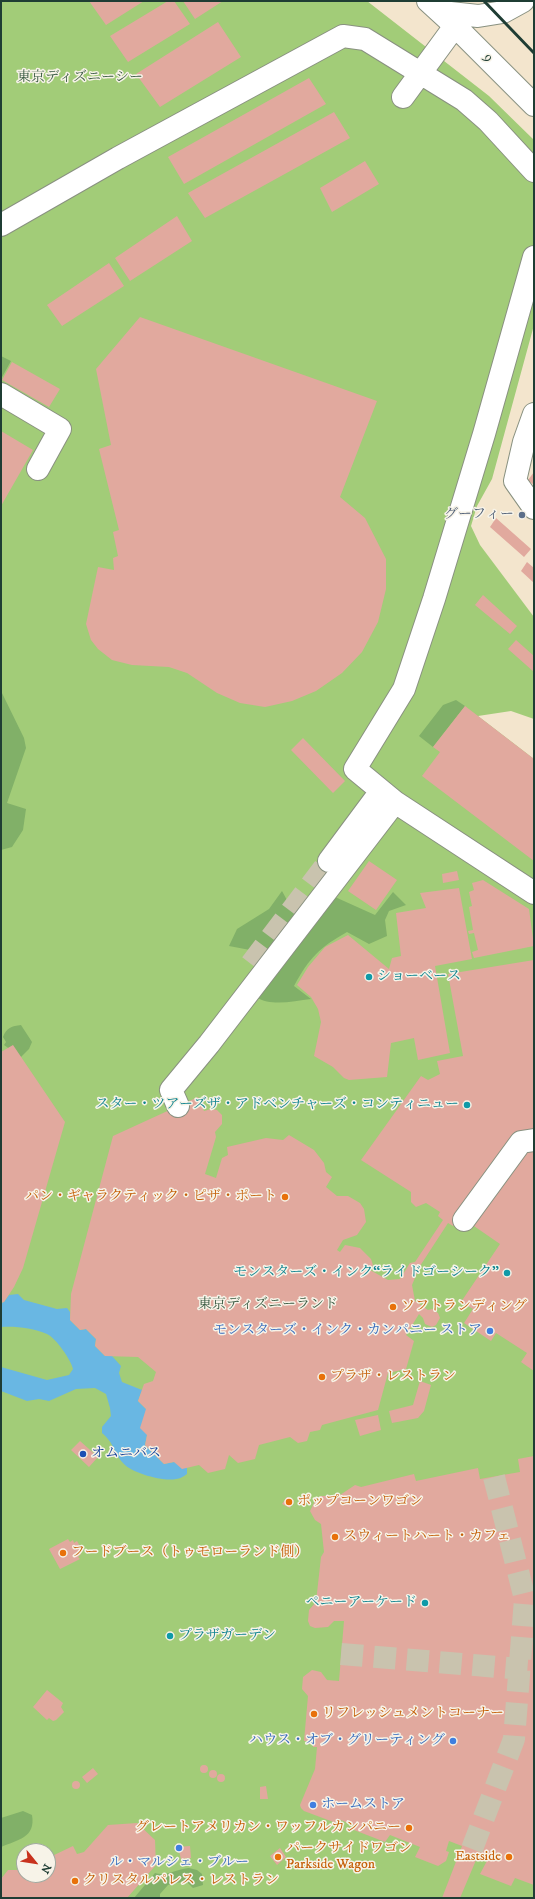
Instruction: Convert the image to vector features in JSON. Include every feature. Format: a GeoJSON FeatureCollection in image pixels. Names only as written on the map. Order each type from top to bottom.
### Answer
{"type":"FeatureCollection","features":[{"type":"Feature","properties":{"kind":"lane"},"geometry":{"type":"LineString","coordinates":[[403,97],[420,74],[441,13],[478,16],[503,12],[524,1]]}},
{"type":"Feature","properties":{"kind":"lane","name":"9"},"geometry":{"type":"LineString","coordinates":[[441,13],[534,106]]}},
{"type":"Feature","properties":{"kind":"lane"},"geometry":{"type":"LineString","coordinates":[[1,225],[118,158],[343,36],[364,40],[464,100],[488,121],[534,171]]}},
{"type":"Feature","properties":{"kind":"lane"},"geometry":{"type":"LineString","coordinates":[[534,257],[484,434],[434,599],[404,690],[355,769],[388,797],[534,893]]}},
{"type":"Feature","properties":{"kind":"lane"},"geometry":{"type":"LineString","coordinates":[[1,394],[60,429],[38,469]]}},
{"type":"Feature","properties":{"kind":"lane"},"geometry":{"type":"LineString","coordinates":[[534,414],[524,442],[515,481],[534,508]]}},
{"type":"Feature","properties":{"kind":"lane"},"geometry":{"type":"LineString","coordinates":[[329,860],[388,797]]}},
{"type":"Feature","properties":{"kind":"lane"},"geometry":{"type":"LineString","coordinates":[[178,1106],[171,1090],[209,1044],[388,797]]}},
{"type":"Feature","properties":{"kind":"lane"},"geometry":{"type":"LineString","coordinates":[[464,1220],[521,1142],[534,1140]]}},
{"type":"Feature","properties":{"kind":"green space","name":"東京ディズニーランド"},"geometry":{"type":"Polygon","coordinates":[[[1,1],[367,1],[489,96],[534,140],[534,325],[492,479],[477,506],[471,526],[480,545],[534,617],[534,719],[511,711],[478,716],[534,759],[534,1898],[1,1898],[1,1]]]}},
{"type":"Feature","properties":{"kind":"green space"},"geometry":{"type":"Polygon","coordinates":[[[1,356],[11,361],[1,379],[1,356]]]}},
{"type":"Feature","properties":{"kind":"green space"},"geometry":{"type":"Polygon","coordinates":[[[1,691],[24,738],[26,748],[7,803],[26,809],[23,830],[12,847],[1,850],[1,691]]]}},
{"type":"Feature","properties":{"kind":"green space"},"geometry":{"type":"Polygon","coordinates":[[[456,700],[465,706],[433,747],[419,736],[443,705],[456,700]]]}},
{"type":"Feature","properties":{"kind":"green space"},"geometry":{"type":"Polygon","coordinates":[[[282,891],[288,902],[312,914],[335,897],[375,915],[393,892],[406,905],[389,911],[385,920],[387,936],[369,944],[347,932],[322,948],[310,960],[294,986],[311,999],[276,1003],[256,997],[270,962],[250,950],[229,946],[237,929],[269,909],[282,891]]]}},
{"type":"Feature","properties":{"kind":"green space"},"geometry":{"type":"Polygon","coordinates":[[[21,1025],[32,1042],[29,1049],[21,1057],[4,1045],[6,1042],[3,1037],[6,1031],[10,1028],[21,1025]]]}},
{"type":"Feature","properties":{"kind":"green space"},"geometry":{"type":"Polygon","coordinates":[[[23,1811],[32,1815],[31,1829],[19,1840],[1,1847],[1,1818],[23,1811]]]}},
{"type":"Feature","properties":{"kind":"green space"},"geometry":{"type":"Polygon","coordinates":[[[189,1868],[197,1870],[202,1874],[203,1885],[193,1888],[186,1881],[168,1885],[160,1894],[160,1898],[134,1898],[155,1873],[163,1874],[189,1868]]]}},
{"type":"Feature","properties":{"kind":"water"},"geometry":{"type":"Polygon","coordinates":[[[18,1294],[24,1300],[57,1309],[67,1308],[70,1312],[70,1320],[80,1330],[86,1329],[96,1339],[95,1346],[105,1356],[112,1356],[121,1366],[119,1373],[122,1382],[142,1390],[138,1401],[146,1409],[147,1435],[145,1445],[164,1464],[174,1462],[187,1468],[187,1474],[171,1480],[148,1476],[127,1467],[117,1455],[112,1444],[102,1433],[102,1427],[111,1416],[110,1408],[106,1394],[95,1388],[76,1389],[49,1401],[39,1399],[27,1401],[1,1391],[1,1367],[47,1380],[69,1375],[73,1369],[63,1350],[51,1336],[36,1330],[1,1327],[1,1303],[4,1302],[9,1295],[18,1294]]]}},
{"type":"Feature","properties":{"kind":"building"},"geometry":{"type":"Polygon","coordinates":[[[89,1],[144,1],[106,25],[89,1]]]}},
{"type":"Feature","properties":{"kind":"building"},"geometry":{"type":"Polygon","coordinates":[[[168,1],[174,1],[190,24],[128,62],[110,36],[168,1]]]}},
{"type":"Feature","properties":{"kind":"building"},"geometry":{"type":"Polygon","coordinates":[[[183,1],[223,1],[195,19],[183,1]]]}},
{"type":"Feature","properties":{"kind":"building"},"geometry":{"type":"Polygon","coordinates":[[[218,22],[241,57],[160,107],[136,74],[218,22]]]}},
{"type":"Feature","properties":{"kind":"building"},"geometry":{"type":"Polygon","coordinates":[[[309,78],[326,104],[184,184],[168,157],[309,78]]]}},
{"type":"Feature","properties":{"kind":"building"},"geometry":{"type":"Polygon","coordinates":[[[334,112],[350,138],[205,218],[188,193],[334,112]]]}},
{"type":"Feature","properties":{"kind":"building"},"geometry":{"type":"Polygon","coordinates":[[[365,161],[379,184],[332,212],[320,188],[365,161]]]}},
{"type":"Feature","properties":{"kind":"building"},"geometry":{"type":"Polygon","coordinates":[[[177,216],[192,241],[130,281],[115,258],[177,216]]]}},
{"type":"Feature","properties":{"kind":"building"},"geometry":{"type":"Polygon","coordinates":[[[109,263],[124,286],[62,326],[47,305],[109,263]]]}},
{"type":"Feature","properties":{"kind":"building"},"geometry":{"type":"Polygon","coordinates":[[[140,317],[377,401],[340,497],[365,518],[386,559],[386,589],[378,622],[362,652],[342,673],[316,691],[292,701],[265,707],[240,703],[217,693],[187,673],[169,667],[132,665],[112,660],[98,649],[91,640],[86,624],[98,567],[114,570],[113,558],[118,556],[113,532],[119,530],[99,449],[111,445],[96,369],[140,317]]]}},
{"type":"Feature","properties":{"kind":"building"},"geometry":{"type":"Polygon","coordinates":[[[12,362],[60,389],[49,407],[2,380],[12,362]]]}},
{"type":"Feature","properties":{"kind":"building"},"geometry":{"type":"Polygon","coordinates":[[[1,431],[33,450],[1,506],[1,431]]]}},
{"type":"Feature","properties":{"kind":"building"},"geometry":{"type":"Polygon","coordinates":[[[534,472],[534,485],[528,480],[534,472]]]}},
{"type":"Feature","properties":{"kind":"building"},"geometry":{"type":"Polygon","coordinates":[[[496,518],[531,549],[524,557],[490,527],[496,518]]]}},
{"type":"Feature","properties":{"kind":"building"},"geometry":{"type":"Polygon","coordinates":[[[527,562],[534,568],[534,583],[521,571],[527,562]]]}},
{"type":"Feature","properties":{"kind":"building"},"geometry":{"type":"Polygon","coordinates":[[[483,595],[517,626],[510,634],[475,605],[483,595]]]}},
{"type":"Feature","properties":{"kind":"building"},"geometry":{"type":"Polygon","coordinates":[[[516,640],[534,656],[534,672],[508,649],[516,640]]]}},
{"type":"Feature","properties":{"kind":"building"},"geometry":{"type":"Polygon","coordinates":[[[465,706],[534,759],[534,861],[422,776],[440,752],[433,747],[465,706]]]}},
{"type":"Feature","properties":{"kind":"building"},"geometry":{"type":"Polygon","coordinates":[[[303,738],[345,781],[333,793],[291,750],[303,738]]]}},
{"type":"Feature","properties":{"kind":"building"},"geometry":{"type":"Polygon","coordinates":[[[369,861],[397,880],[376,910],[348,891],[369,861]]]}},
{"type":"Feature","properties":{"kind":"building"},"geometry":{"type":"Polygon","coordinates":[[[457,871],[459,880],[443,883],[442,874],[457,871]]]}},
{"type":"Feature","properties":{"kind":"building"},"geometry":{"type":"Polygon","coordinates":[[[483,880],[529,909],[534,946],[474,958],[472,952],[478,950],[474,933],[469,934],[468,931],[473,930],[469,907],[472,906],[469,892],[474,890],[472,883],[483,880]]]}},
{"type":"Feature","properties":{"kind":"building","name":"ショーベース"},"geometry":{"type":"Polygon","coordinates":[[[459,888],[472,959],[435,966],[450,1053],[418,1060],[414,1038],[391,1043],[387,1077],[349,1080],[344,1078],[333,1067],[314,1056],[321,1022],[318,1009],[311,997],[297,985],[308,967],[325,947],[348,935],[389,969],[392,958],[401,956],[396,913],[426,908],[420,893],[459,888]]]}},
{"type":"Feature","properties":{"kind":"building"},"geometry":{"type":"Polygon","coordinates":[[[534,960],[534,1129],[517,1132],[453,1226],[448,1223],[420,1266],[412,1285],[415,1301],[428,1310],[432,1309],[438,1313],[440,1318],[436,1325],[432,1327],[425,1324],[423,1318],[419,1314],[406,1335],[414,1341],[406,1369],[388,1373],[378,1410],[322,1425],[320,1430],[310,1432],[307,1441],[298,1443],[290,1437],[259,1445],[255,1459],[238,1463],[229,1455],[225,1469],[208,1473],[199,1465],[182,1469],[174,1462],[164,1464],[145,1445],[147,1435],[140,1428],[146,1409],[138,1401],[144,1384],[153,1381],[156,1372],[138,1357],[105,1356],[95,1346],[96,1339],[86,1329],[80,1330],[70,1320],[71,1294],[113,1136],[198,1097],[204,1111],[211,1109],[217,1110],[222,1115],[222,1124],[215,1132],[216,1137],[205,1174],[216,1178],[222,1158],[228,1155],[227,1147],[266,1138],[283,1140],[289,1135],[314,1150],[324,1163],[326,1172],[332,1177],[326,1187],[337,1196],[348,1196],[360,1203],[364,1209],[366,1222],[357,1235],[343,1240],[337,1250],[340,1252],[345,1245],[360,1248],[371,1259],[373,1265],[370,1270],[388,1280],[400,1279],[410,1263],[415,1262],[443,1220],[438,1216],[440,1212],[426,1203],[416,1207],[411,1202],[411,1192],[361,1160],[421,1076],[428,1080],[440,1074],[437,1061],[463,1056],[448,974],[534,960]]]}},
{"type":"Feature","properties":{"kind":"building"},"geometry":{"type":"Polygon","coordinates":[[[13,1045],[65,1122],[23,1268],[14,1287],[4,1302],[1,1303],[1,1052],[13,1045]]]}},
{"type":"Feature","properties":{"kind":"building","name":"モンスターズ・インク“ライドゴーシーク”"},"geometry":{"type":"Polygon","coordinates":[[[534,1147],[534,1371],[521,1362],[527,1353],[496,1333],[491,1341],[464,1323],[473,1309],[461,1302],[500,1244],[471,1224],[521,1150],[534,1147]]]}},
{"type":"Feature","properties":{"kind":"building"},"geometry":{"type":"Polygon","coordinates":[[[420,1381],[431,1385],[424,1411],[418,1418],[392,1423],[389,1411],[413,1405],[420,1381]]]}},
{"type":"Feature","properties":{"kind":"building"},"geometry":{"type":"Polygon","coordinates":[[[378,1415],[381,1430],[360,1436],[355,1420],[378,1415]]]}},
{"type":"Feature","properties":{"kind":"building"},"geometry":{"type":"Polygon","coordinates":[[[80,1441],[98,1457],[89,1467],[71,1450],[80,1441]]]}},
{"type":"Feature","properties":{"kind":"building"},"geometry":{"type":"Polygon","coordinates":[[[534,1456],[534,1885],[515,1878],[511,1886],[480,1874],[489,1857],[479,1853],[460,1898],[442,1898],[462,1846],[449,1841],[446,1851],[449,1852],[446,1861],[438,1866],[415,1857],[420,1847],[390,1835],[385,1842],[354,1830],[356,1826],[338,1819],[336,1823],[304,1811],[301,1808],[300,1805],[315,1769],[317,1747],[313,1747],[313,1741],[304,1741],[308,1696],[302,1689],[303,1677],[312,1670],[321,1672],[327,1680],[339,1681],[344,1621],[334,1621],[328,1627],[315,1628],[310,1626],[308,1621],[309,1610],[316,1602],[321,1557],[324,1552],[321,1524],[315,1520],[310,1511],[316,1499],[321,1496],[329,1496],[334,1499],[355,1485],[361,1487],[414,1474],[416,1481],[478,1468],[480,1479],[520,1472],[518,1459],[534,1456]]]}},
{"type":"Feature","properties":{"kind":"building"},"geometry":{"type":"Polygon","coordinates":[[[287,1497],[294,1500],[290,1508],[282,1504],[287,1497]]]}},
{"type":"Feature","properties":{"kind":"building"},"geometry":{"type":"Polygon","coordinates":[[[68,1539],[70,1542],[73,1540],[74,1543],[77,1541],[82,1550],[79,1552],[81,1554],[78,1557],[80,1559],[60,1569],[49,1549],[68,1539]]]}},
{"type":"Feature","properties":{"kind":"building"},"geometry":{"type":"Polygon","coordinates":[[[47,1690],[63,1703],[61,1707],[64,1712],[53,1721],[49,1718],[47,1720],[33,1707],[47,1690]]]}},
{"type":"Feature","properties":{"kind":"building"},"geometry":{"type":"Polygon","coordinates":[[[202,1765],[206,1765],[208,1769],[206,1773],[202,1773],[200,1771],[200,1767],[202,1765]]]}},
{"type":"Feature","properties":{"kind":"building"},"geometry":{"type":"Polygon","coordinates":[[[93,1768],[98,1774],[87,1783],[82,1777],[93,1768]]]}},
{"type":"Feature","properties":{"kind":"building"},"geometry":{"type":"Polygon","coordinates":[[[211,1770],[215,1770],[217,1774],[215,1778],[211,1778],[209,1776],[209,1772],[211,1770]]]}},
{"type":"Feature","properties":{"kind":"building"},"geometry":{"type":"Polygon","coordinates":[[[219,1774],[223,1774],[225,1778],[223,1782],[219,1782],[217,1780],[217,1776],[219,1774]]]}},
{"type":"Feature","properties":{"kind":"building"},"geometry":{"type":"Polygon","coordinates":[[[76,1781],[79,1782],[79,1788],[76,1789],[73,1788],[72,1785],[73,1782],[76,1781]]]}},
{"type":"Feature","properties":{"kind":"building"},"geometry":{"type":"Polygon","coordinates":[[[266,1786],[268,1799],[260,1799],[260,1787],[266,1786]]]}},
{"type":"Feature","properties":{"kind":"building"},"geometry":{"type":"Polygon","coordinates":[[[137,1823],[155,1840],[156,1865],[127,1898],[1,1898],[1,1879],[8,1870],[16,1870],[16,1883],[56,1883],[56,1854],[73,1846],[77,1854],[84,1852],[108,1825],[137,1823]]]}},
{"type":"Feature","properties":{"kind":"building"},"geometry":{"type":"Polygon","coordinates":[[[190,1846],[191,1858],[181,1859],[178,1847],[190,1846]]]}},
{"type":"Feature","properties":{"kind":"building"},"geometry":{"type":"Polygon","coordinates":[[[280,1848],[286,1857],[277,1865],[270,1856],[280,1848]]]}},
{"type":"Feature","properties":{"kind":"tunnel"},"geometry":{"type":"LineString","coordinates":[[251,964],[329,861]]}},
{"type":"Feature","properties":{"kind":"tunnel"},"geometry":{"type":"LineString","coordinates":[[472,1849],[514,1739],[525,1599],[494,1477]]}},
{"type":"Feature","properties":{"kind":"tunnel"},"geometry":{"type":"LineString","coordinates":[[341,1654],[534,1670]]}},
{"type":"Feature","properties":{"kind":"railway"},"geometry":{"type":"LineString","coordinates":[[484,1],[534,53]]}},
{"type":"Feature","properties":{"kind":"place","name":"グーフィー"},"geometry":{"type":"Point","coordinates":[522,515]}},
{"type":"Feature","properties":{"kind":"place","name":"ショーベース"},"geometry":{"type":"Point","coordinates":[369,977]}},
{"type":"Feature","properties":{"kind":"place","name":"スター・ツアーズザ・アドベンチャーズ・コンティニュー"},"geometry":{"type":"Point","coordinates":[467,1105]}},
{"type":"Feature","properties":{"kind":"place","name":"パン・ギャラクティック・ピザ・ポート"},"geometry":{"type":"Point","coordinates":[285,1197]}},
{"type":"Feature","properties":{"kind":"place","name":"モンスターズ・インク“ライドゴーシーク”"},"geometry":{"type":"Point","coordinates":[507,1273]}},
{"type":"Feature","properties":{"kind":"place","name":"ソフトランディング"},"geometry":{"type":"Point","coordinates":[393,1307]}},
{"type":"Feature","properties":{"kind":"place","name":"モンスターズ・インク・カンパニー ストア"},"geometry":{"type":"Point","coordinates":[490,1331]}},
{"type":"Feature","properties":{"kind":"place","name":"プラザ・レストラン"},"geometry":{"type":"Point","coordinates":[322,1377]}},
{"type":"Feature","properties":{"kind":"place","name":"オムニバス"},"geometry":{"type":"Point","coordinates":[83,1454]}},
{"type":"Feature","properties":{"kind":"place","name":"ポップコーンワゴン"},"geometry":{"type":"Point","coordinates":[289,1502]}},
{"type":"Feature","properties":{"kind":"place","name":"スウィートハート・カフェ"},"geometry":{"type":"Point","coordinates":[335,1537]}},
{"type":"Feature","properties":{"kind":"place","name":"フードブース（トゥモローランド側）"},"geometry":{"type":"Point","coordinates":[63,1553]}},
{"type":"Feature","properties":{"kind":"place","name":"ペニーアーケード"},"geometry":{"type":"Point","coordinates":[425,1603]}},
{"type":"Feature","properties":{"kind":"place","name":"プラザガーデン"},"geometry":{"type":"Point","coordinates":[170,1636]}},
{"type":"Feature","properties":{"kind":"place","name":"リフレッシュメントコーナー"},"geometry":{"type":"Point","coordinates":[314,1714]}},
{"type":"Feature","properties":{"kind":"place","name":"ハウス・オブ・グリーティング"},"geometry":{"type":"Point","coordinates":[453,1741]}},
{"type":"Feature","properties":{"kind":"place","name":"ホームストア"},"geometry":{"type":"Point","coordinates":[313,1805]}},
{"type":"Feature","properties":{"kind":"place","name":"グレートアメリカン・ワッフルカンパニー"},"geometry":{"type":"Point","coordinates":[409,1828]}},
{"type":"Feature","properties":{"kind":"place","name":"ル・マルシェ・ブルー"},"geometry":{"type":"Point","coordinates":[179,1848]}},
{"type":"Feature","properties":{"kind":"place","name":"パークサイドワゴン Parkside Wagon"},"geometry":{"type":"Point","coordinates":[278,1857]}},
{"type":"Feature","properties":{"kind":"place","name":"Eastside"},"geometry":{"type":"Point","coordinates":[509,1857]}},
{"type":"Feature","properties":{"kind":"place","name":"クリスタルパレス・レストラン"},"geometry":{"type":"Point","coordinates":[75,1881]}},
{"type":"Feature","properties":{"kind":"park label","name":"東京ディズニーシー"},"geometry":{"type":"Point","coordinates":[80,78]}}]}
